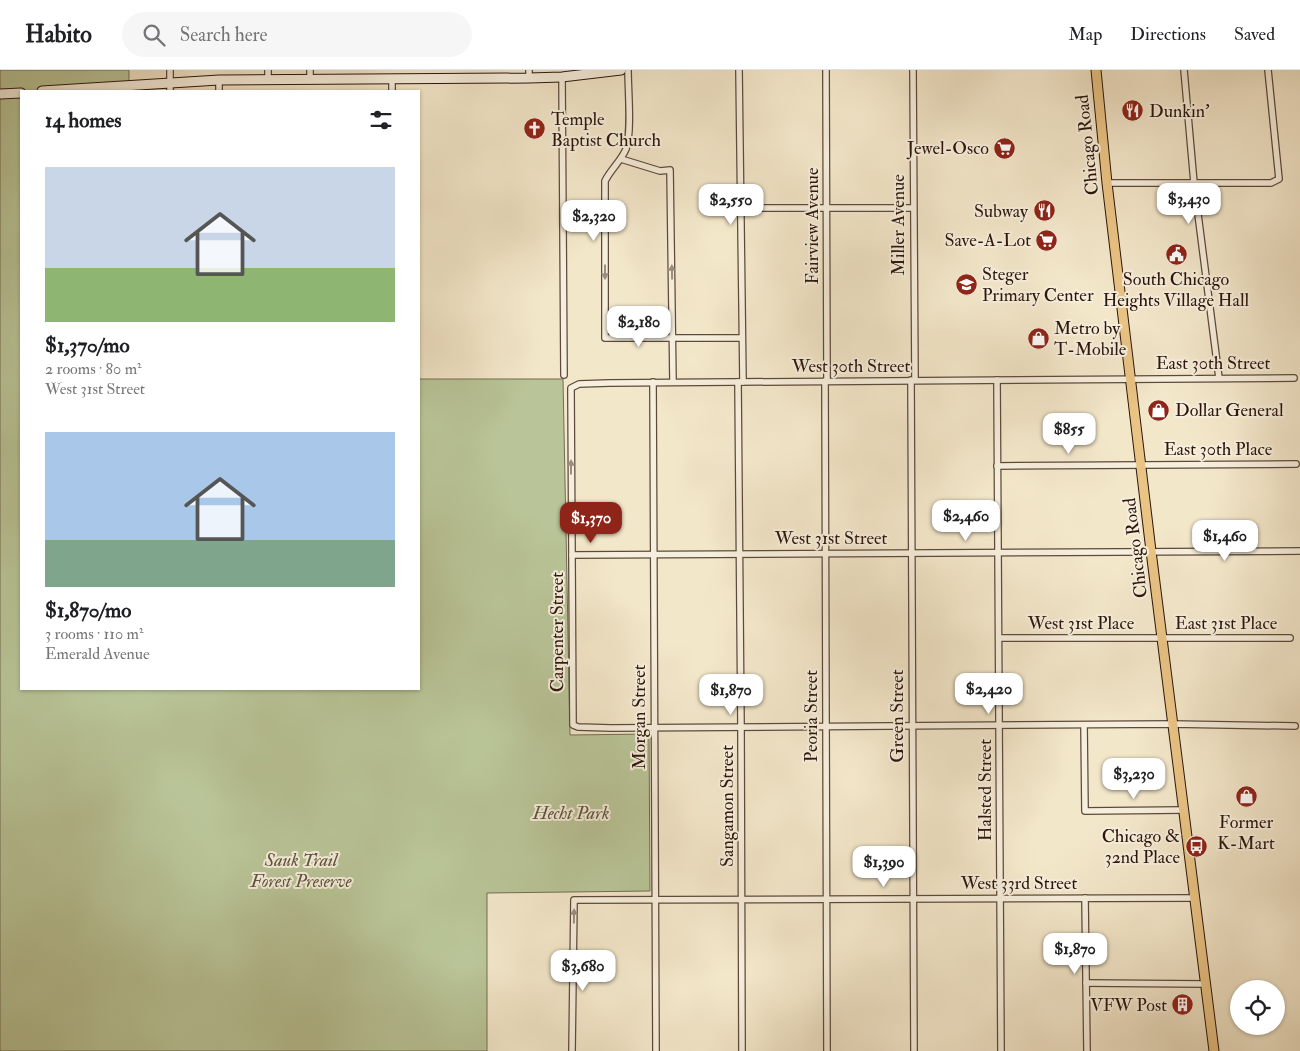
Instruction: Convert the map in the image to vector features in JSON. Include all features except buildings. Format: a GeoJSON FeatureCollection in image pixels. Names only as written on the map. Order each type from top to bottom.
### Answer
{"type":"FeatureCollection","features":[{"type":"Feature","properties":{"kind":"main road"},"geometry":{"type":"LineString","coordinates":[[74,90],[170,87],[268,74],[310,74],[392,79],[529,74],[562,77],[621,70]]}},
{"type":"Feature","properties":{"kind":"main road","name":"Chicago Road"},"geometry":{"type":"LineString","coordinates":[[1096,70],[1107,183],[1151,551],[1204,984],[1214,1051]]}},
{"type":"Feature","properties":{"kind":"main road"},"geometry":{"type":"LineString","coordinates":[[0,94],[20,93]]}},
{"type":"Feature","properties":{"kind":"street"},"geometry":{"type":"LineString","coordinates":[[170,70],[170,87]]}},
{"type":"Feature","properties":{"kind":"street"},"geometry":{"type":"LineString","coordinates":[[628,70],[627,147],[621,159],[610,170],[605,181],[605,338],[742,338]]}},
{"type":"Feature","properties":{"kind":"street","name":"Sangamon Street"},"geometry":{"type":"LineString","coordinates":[[739,70],[742,338],[739,554],[742,727],[742,1051]]}},
{"type":"Feature","properties":{"kind":"street","name":"Fairview Avenue"},"geometry":{"type":"LineString","coordinates":[[826,70],[826,381]]}},
{"type":"Feature","properties":{"kind":"street","name":"Miller Avenue"},"geometry":{"type":"LineString","coordinates":[[913,70],[913,380]]}},
{"type":"Feature","properties":{"kind":"street"},"geometry":{"type":"LineString","coordinates":[[1184,70],[1194,183],[1219,378]]}},
{"type":"Feature","properties":{"kind":"street"},"geometry":{"type":"LineString","coordinates":[[1107,183],[1271,183],[1279,180],[1268,70]]}},
{"type":"Feature","properties":{"kind":"street"},"geometry":{"type":"LineString","coordinates":[[562,77],[564,375]]}},
{"type":"Feature","properties":{"kind":"street"},"geometry":{"type":"LineString","coordinates":[[392,79],[392,90]]}},
{"type":"Feature","properties":{"kind":"street"},"geometry":{"type":"LineString","coordinates":[[219,80],[219,90]]}},
{"type":"Feature","properties":{"kind":"street"},"geometry":{"type":"LineString","coordinates":[[621,159],[660,171],[670,170],[673,382]]}},
{"type":"Feature","properties":{"kind":"street"},"geometry":{"type":"LineString","coordinates":[[741,208],[913,208]]}},
{"type":"Feature","properties":{"kind":"street","name":"East 30th Street"},"geometry":{"type":"LineString","coordinates":[[1131,379],[1294,378]]}},
{"type":"Feature","properties":{"kind":"street","name":"West 30th Street"},"geometry":{"type":"LineString","coordinates":[[571,388],[579,384],[653,382],[1131,379]]}},
{"type":"Feature","properties":{"kind":"street","name":"Green Street"},"geometry":{"type":"LineString","coordinates":[[913,380],[911,553],[914,1051]]}},
{"type":"Feature","properties":{"kind":"street","name":"Halsted Street"},"geometry":{"type":"LineString","coordinates":[[996,380],[1001,1051]]}},
{"type":"Feature","properties":{"kind":"street","name":"Peoria Street"},"geometry":{"type":"LineString","coordinates":[[826,381],[825,553],[828,1051]]}},
{"type":"Feature","properties":{"kind":"street","name":"Morgan Street"},"geometry":{"type":"LineString","coordinates":[[653,382],[656,1051]]}},
{"type":"Feature","properties":{"kind":"street","name":"Carpenter Street"},"geometry":{"type":"LineString","coordinates":[[571,388],[573,725],[578,728],[654,727]]}},
{"type":"Feature","properties":{"kind":"street","name":"East 30th Place"},"geometry":{"type":"LineString","coordinates":[[997,466],[1296,464]]}},
{"type":"Feature","properties":{"kind":"street","name":"West 31st Street"},"geometry":{"type":"LineString","coordinates":[[572,555],[1300,551]]}},
{"type":"Feature","properties":{"kind":"street","name":"West 31st Place"},"geometry":{"type":"LineString","coordinates":[[999,638],[1162,639]]}},
{"type":"Feature","properties":{"kind":"street","name":"East 31st Place"},"geometry":{"type":"LineString","coordinates":[[1162,639],[1290,638]]}},
{"type":"Feature","properties":{"kind":"street"},"geometry":{"type":"LineString","coordinates":[[654,727],[1172,724],[1295,726]]}},
{"type":"Feature","properties":{"kind":"street"},"geometry":{"type":"LineString","coordinates":[[1084,725],[1085,811],[1183,810]]}},
{"type":"Feature","properties":{"kind":"street"},"geometry":{"type":"LineString","coordinates":[[1085,898],[1087,1051]]}},
{"type":"Feature","properties":{"kind":"street","name":"West 33rd Street"},"geometry":{"type":"LineString","coordinates":[[572,1051],[574,900],[1194,898]]}},
{"type":"Feature","properties":{"kind":"street"},"geometry":{"type":"LineString","coordinates":[[1086,983],[1204,984]]}},
{"type":"Feature","properties":{"kind":"green space","name":"Sauk Trail Forest Preserve"},"geometry":{"type":"Polygon","coordinates":[[[0,70],[129,70],[129,90],[20,90],[20,690],[420,690],[420,379],[563,379],[570,735],[649,734],[650,891],[487,893],[487,1051],[0,1051],[0,70]]]}},
{"type":"Feature","properties":{"kind":"place","name":"Dunkin'"},"geometry":{"type":"Point","coordinates":[1133,111]}},
{"type":"Feature","properties":{"kind":"place","name":"Temple Baptist Church"},"geometry":{"type":"Point","coordinates":[535,129]}},
{"type":"Feature","properties":{"kind":"place","name":"Jewel-Osco"},"geometry":{"type":"Point","coordinates":[1005,148]}},
{"type":"Feature","properties":{"kind":"place","name":"Subway"},"geometry":{"type":"Point","coordinates":[1044,211]}},
{"type":"Feature","properties":{"kind":"place","name":"Save-A-Lot"},"geometry":{"type":"Point","coordinates":[1047,240]}},
{"type":"Feature","properties":{"kind":"place","name":"South Chicago Heights Village Hall"},"geometry":{"type":"Point","coordinates":[1176,254]}},
{"type":"Feature","properties":{"kind":"place","name":"Steger Primary Center"},"geometry":{"type":"Point","coordinates":[966,284]}},
{"type":"Feature","properties":{"kind":"place","name":"Metro by T-Mobile"},"geometry":{"type":"Point","coordinates":[1038,338]}},
{"type":"Feature","properties":{"kind":"place","name":"Dollar General"},"geometry":{"type":"Point","coordinates":[1159,410]}},
{"type":"Feature","properties":{"kind":"place","name":"Former K-Mart"},"geometry":{"type":"Point","coordinates":[1246,797]}},
{"type":"Feature","properties":{"kind":"place","name":"Chicago & 32nd Place"},"geometry":{"type":"Point","coordinates":[1196,846]}},
{"type":"Feature","properties":{"kind":"place","name":"VFW Post"},"geometry":{"type":"Point","coordinates":[1183,1005]}},
{"type":"Feature","properties":{"kind":"park label","name":"Hecht Park"},"geometry":{"type":"Point","coordinates":[571,813]}}]}
